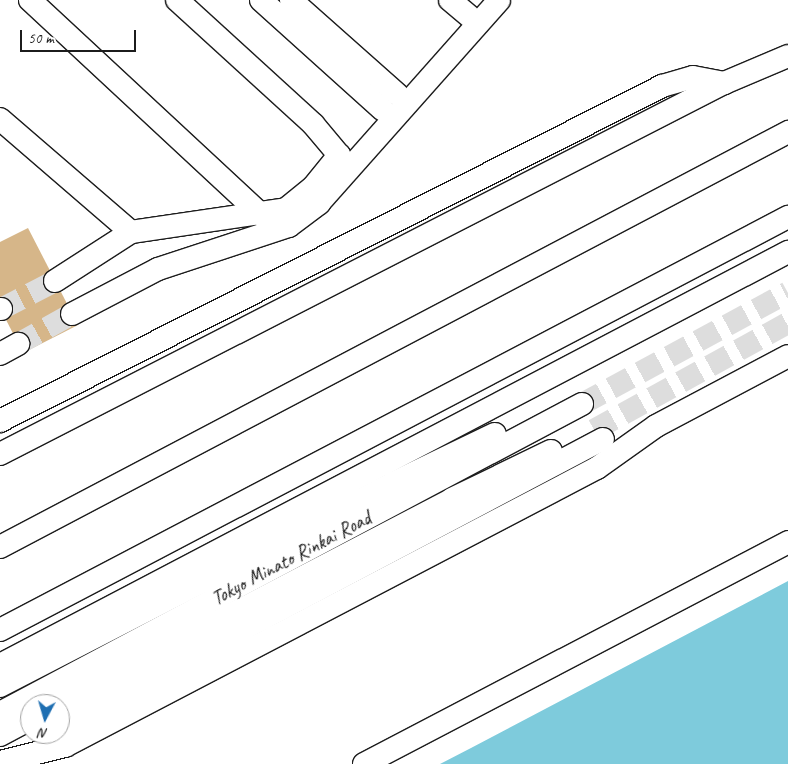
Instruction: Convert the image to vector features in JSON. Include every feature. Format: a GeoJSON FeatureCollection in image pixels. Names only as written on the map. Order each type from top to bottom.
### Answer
{"type":"FeatureCollection","features":[{"type":"Feature","properties":{"kind":"street"},"geometry":{"type":"LineString","coordinates":[[30,0],[262,216]]}},
{"type":"Feature","properties":{"kind":"street"},"geometry":{"type":"LineString","coordinates":[[177,0],[313,124],[339,155]]}},
{"type":"Feature","properties":{"kind":"street"},"geometry":{"type":"LineString","coordinates":[[261,0],[390,102]]}},
{"type":"Feature","properties":{"kind":"street"},"geometry":{"type":"LineString","coordinates":[[291,0],[390,102]]}},
{"type":"Feature","properties":{"kind":"street"},"geometry":{"type":"LineString","coordinates":[[450,0],[482,4]]}},
{"type":"Feature","properties":{"kind":"street"},"geometry":{"type":"LineString","coordinates":[[55,281],[131,232],[241,214],[262,216],[286,210],[314,186],[339,155],[482,4]]}},
{"type":"Feature","properties":{"kind":"street"},"geometry":{"type":"LineString","coordinates":[[72,314],[158,269],[289,226],[319,203],[482,4]]}},
{"type":"Feature","properties":{"kind":"street"},"geometry":{"type":"LineString","coordinates":[[0,454],[724,83],[788,56]]}},
{"type":"Feature","properties":{"kind":"street"},"geometry":{"type":"LineString","coordinates":[[0,421],[662,86],[693,77],[724,83]]}},
{"type":"Feature","properties":{"kind":"street"},"geometry":{"type":"LineString","coordinates":[[0,119],[131,232]]}},
{"type":"Feature","properties":{"kind":"street"},"geometry":{"type":"LineString","coordinates":[[0,547],[788,132]]}},
{"type":"Feature","properties":{"kind":"street"},"geometry":{"type":"LineString","coordinates":[[0,630],[788,217]]}},
{"type":"Feature","properties":{"kind":"street"},"geometry":{"type":"LineString","coordinates":[[0,665],[788,252]]}},
{"type":"Feature","properties":{"kind":"street"},"geometry":{"type":"LineString","coordinates":[[0,762],[73,742],[596,468],[656,426],[788,356]]}},
{"type":"Feature","properties":{"kind":"street","name":"Tokyo Minato Rinkai Road"},"geometry":{"type":"LineString","coordinates":[[0,686],[393,483],[546,410],[582,404],[0,713]]}},
{"type":"Feature","properties":{"kind":"street","name":"Tokyo Minato Rinkai Road"},"geometry":{"type":"LineString","coordinates":[[70,698],[452,499],[599,435],[70,721]]}},
{"type":"Feature","properties":{"kind":"street"},"geometry":{"type":"LineString","coordinates":[[364,764],[788,542]]}},
{"type":"Feature","properties":{"kind":"street"},"geometry":{"type":"LineString","coordinates":[[0,734],[20,724]]}},
{"type":"Feature","properties":{"kind":"street"},"geometry":{"type":"LineString","coordinates":[[0,758],[26,744]]}},
{"type":"Feature","properties":{"kind":"water"},"geometry":{"type":"Polygon","coordinates":[[[788,581],[788,764],[440,764],[471,748],[788,581]]]}},
{"type":"Feature","properties":{"kind":"building"},"geometry":{"type":"Polygon","coordinates":[[[28,228],[78,325],[23,353],[0,308],[0,242],[28,228]]]}},
{"type":"Feature","properties":{"kind":"tunnel"},"geometry":{"type":"LineString","coordinates":[[1,309],[55,281]]}},
{"type":"Feature","properties":{"kind":"tunnel"},"geometry":{"type":"LineString","coordinates":[[582,404],[788,292]]}},
{"type":"Feature","properties":{"kind":"tunnel"},"geometry":{"type":"LineString","coordinates":[[18,344],[72,314]]}},
{"type":"Feature","properties":{"kind":"tunnel"},"geometry":{"type":"LineString","coordinates":[[594,430],[788,323]]}}]}
